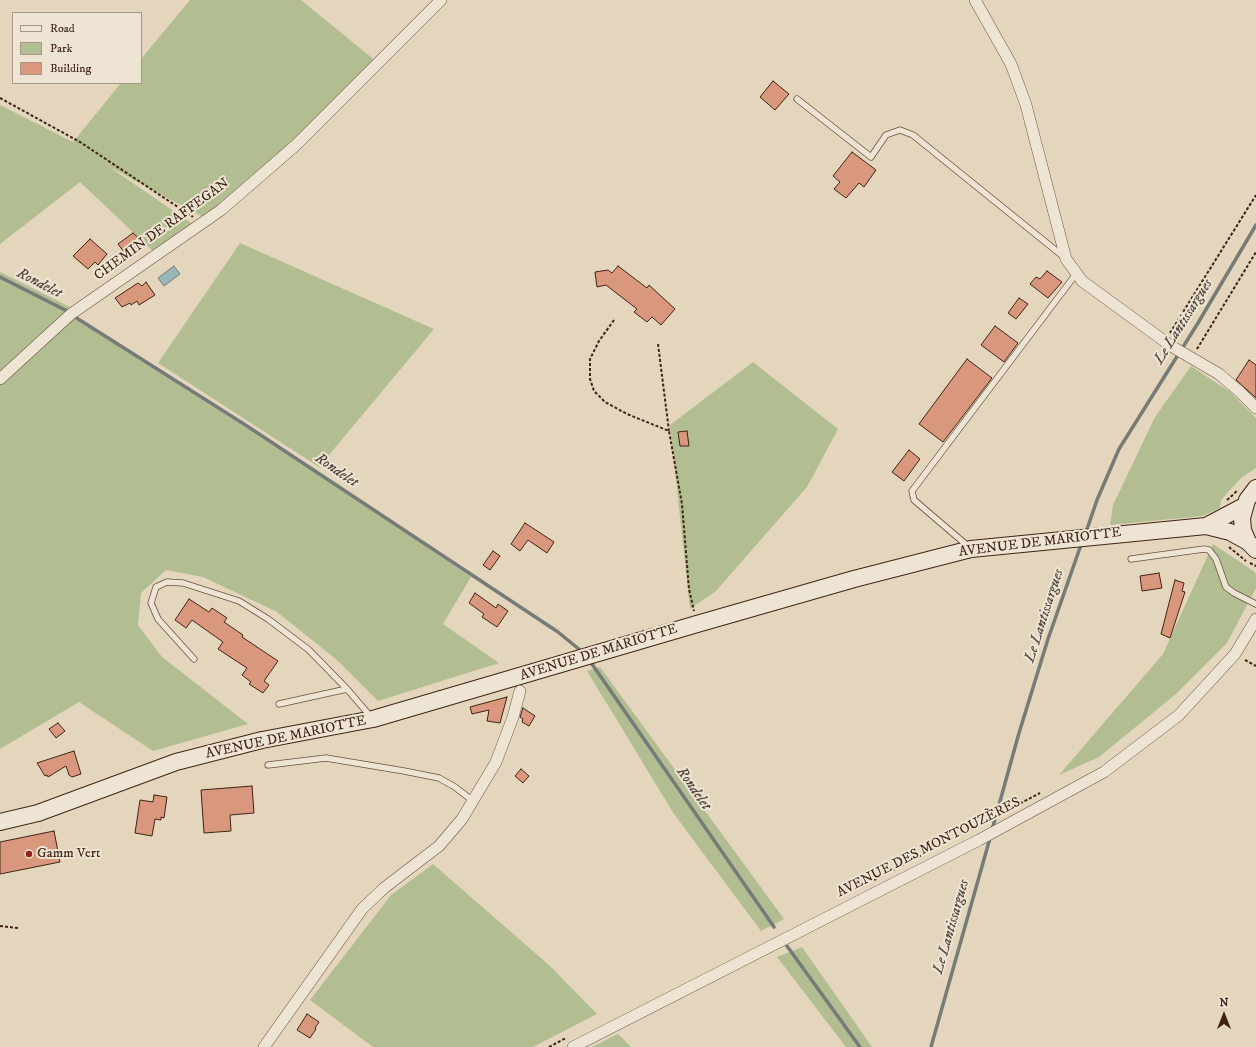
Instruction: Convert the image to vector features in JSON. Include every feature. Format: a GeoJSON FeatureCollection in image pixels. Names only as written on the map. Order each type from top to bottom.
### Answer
{"type":"FeatureCollection","features":[{"type":"Feature","properties":{"kind":"main road"},"geometry":{"type":"LineString","coordinates":[[1252,546],[1243,530],[1242,518],[1244,506],[1256,488]]}},
{"type":"Feature","properties":{"kind":"main road","name":"AVENUE DE MARIOTTE"},"geometry":{"type":"LineString","coordinates":[[1206,526],[1244,506]]}},
{"type":"Feature","properties":{"kind":"main road","name":"AVENUE DE MARIOTTE"},"geometry":{"type":"LineString","coordinates":[[0,822],[38,813],[176,762],[262,740],[373,719],[854,579],[971,549],[1206,526],[1230,532],[1252,546]]}},
{"type":"Feature","properties":{"kind":"street","name":"CHEMIN DE RAFFEGAN"},"geometry":{"type":"LineString","coordinates":[[0,379],[71,314],[221,210],[296,145],[441,0]]}},
{"type":"Feature","properties":{"kind":"street"},"geometry":{"type":"LineString","coordinates":[[975,0],[1011,64],[1026,105],[1066,259],[1076,274],[1082,282],[1168,343],[1218,374],[1240,392],[1256,408]]}},
{"type":"Feature","properties":{"kind":"street","name":"AVENUE DES MONTOUZÈRES"},"geometry":{"type":"LineString","coordinates":[[573,1047],[979,840],[1104,772],[1179,715],[1235,654],[1256,619]]}},
{"type":"Feature","properties":{"kind":"street"},"geometry":{"type":"LineString","coordinates":[[264,1047],[362,909],[384,888],[439,846],[462,819],[474,802],[496,762],[513,717],[520,691]]}},
{"type":"Feature","properties":{"kind":"lane"},"geometry":{"type":"LineString","coordinates":[[797,100],[871,157],[886,135],[900,130],[913,135],[1066,259]]}},
{"type":"Feature","properties":{"kind":"lane"},"geometry":{"type":"LineString","coordinates":[[971,549],[914,500],[912,491],[1076,274]]}},
{"type":"Feature","properties":{"kind":"lane"},"geometry":{"type":"LineString","coordinates":[[1131,559],[1204,549],[1210,550],[1216,559],[1226,587],[1234,593],[1256,604]]}},
{"type":"Feature","properties":{"kind":"lane"},"geometry":{"type":"LineString","coordinates":[[194,659],[158,619],[151,604],[156,587],[167,582],[183,583],[239,601],[268,619],[309,650],[347,689],[373,719]]}},
{"type":"Feature","properties":{"kind":"lane"},"geometry":{"type":"LineString","coordinates":[[279,704],[347,689]]}},
{"type":"Feature","properties":{"kind":"lane"},"geometry":{"type":"LineString","coordinates":[[268,765],[326,758],[396,770],[440,778],[455,787],[474,802]]}},
{"type":"Feature","properties":{"kind":"path"},"geometry":{"type":"LineString","coordinates":[[0,98],[80,142],[201,223]]}},
{"type":"Feature","properties":{"kind":"path"},"geometry":{"type":"LineString","coordinates":[[1168,343],[1256,195]]}},
{"type":"Feature","properties":{"kind":"path"},"geometry":{"type":"LineString","coordinates":[[1189,357],[1256,252]]}},
{"type":"Feature","properties":{"kind":"path"},"geometry":{"type":"LineString","coordinates":[[614,320],[598,341],[590,359],[590,379],[594,391],[605,402],[627,414],[669,431]]}},
{"type":"Feature","properties":{"kind":"path"},"geometry":{"type":"LineString","coordinates":[[658,344],[669,431],[682,504],[689,589],[697,624]]}},
{"type":"Feature","properties":{"kind":"path"},"geometry":{"type":"LineString","coordinates":[[1228,543],[1231,550],[1256,566]]}},
{"type":"Feature","properties":{"kind":"path"},"geometry":{"type":"LineString","coordinates":[[977,826],[1041,792]]}},
{"type":"Feature","properties":{"kind":"path"},"geometry":{"type":"LineString","coordinates":[[0,926],[18,928]]}},
{"type":"Feature","properties":{"kind":"green space"},"geometry":{"type":"Polygon","coordinates":[[[190,0],[301,0],[377,62],[306,134],[203,217],[108,166],[194,225],[155,253],[80,182],[0,244],[0,105],[73,142],[120,84],[142,84],[142,58],[190,0]]]}},
{"type":"Feature","properties":{"kind":"green space"},"geometry":{"type":"Polygon","coordinates":[[[240,243],[434,329],[319,467],[158,363],[240,243]]]}},
{"type":"Feature","properties":{"kind":"green space"},"geometry":{"type":"Polygon","coordinates":[[[0,272],[70,307],[0,373],[0,272]]]}},
{"type":"Feature","properties":{"kind":"green space"},"geometry":{"type":"Polygon","coordinates":[[[74,318],[316,472],[471,577],[443,624],[499,663],[378,701],[337,660],[277,612],[203,577],[166,570],[141,593],[138,625],[162,657],[248,724],[153,751],[79,702],[0,749],[0,384],[74,318]]]}},
{"type":"Feature","properties":{"kind":"green space"},"geometry":{"type":"Polygon","coordinates":[[[753,362],[838,429],[807,487],[716,591],[690,609],[670,425],[753,362]]]}},
{"type":"Feature","properties":{"kind":"green space"},"geometry":{"type":"Polygon","coordinates":[[[1191,366],[1230,392],[1256,418],[1256,468],[1242,477],[1221,500],[1220,508],[1202,516],[1110,525],[1113,505],[1155,417],[1191,366]]]}},
{"type":"Feature","properties":{"kind":"green space"},"geometry":{"type":"Polygon","coordinates":[[[1213,544],[1255,572],[1256,576],[1256,588],[1227,643],[1176,694],[1099,757],[1059,775],[1163,654],[1213,544]]]}},
{"type":"Feature","properties":{"kind":"green space"},"geometry":{"type":"Polygon","coordinates":[[[600,667],[784,919],[761,931],[674,814],[587,671],[600,667]]]}},
{"type":"Feature","properties":{"kind":"green space"},"geometry":{"type":"Polygon","coordinates":[[[433,864],[549,965],[597,1014],[533,1047],[373,1047],[310,1000],[391,895],[433,864]]]}},
{"type":"Feature","properties":{"kind":"green space"},"geometry":{"type":"Polygon","coordinates":[[[802,947],[872,1047],[846,1047],[777,957],[802,947]]]}},
{"type":"Feature","properties":{"kind":"green space"},"geometry":{"type":"Polygon","coordinates":[[[618,1034],[631,1047],[592,1047],[618,1034]]]}},
{"type":"Feature","properties":{"kind":"water"},"geometry":{"type":"Polygon","coordinates":[[[174,266],[180,274],[164,286],[158,278],[174,266]]]}},
{"type":"Feature","properties":{"kind":"building"},"geometry":{"type":"Polygon","coordinates":[[[773,81],[789,94],[775,110],[760,97],[773,81]]]}},
{"type":"Feature","properties":{"kind":"building"},"geometry":{"type":"Polygon","coordinates":[[[852,152],[876,170],[864,187],[859,183],[846,198],[834,189],[840,182],[833,176],[852,152]]]}},
{"type":"Feature","properties":{"kind":"building"},"geometry":{"type":"Polygon","coordinates":[[[133,233],[146,245],[129,259],[118,244],[133,233]]]}},
{"type":"Feature","properties":{"kind":"building"},"geometry":{"type":"Polygon","coordinates":[[[90,239],[107,254],[98,265],[95,262],[88,269],[73,256],[90,239]]]}},
{"type":"Feature","properties":{"kind":"building"},"geometry":{"type":"Polygon","coordinates":[[[618,266],[647,288],[649,285],[675,309],[661,325],[652,317],[647,322],[634,312],[637,309],[606,285],[597,287],[595,272],[608,270],[612,273],[618,266]]]}},
{"type":"Feature","properties":{"kind":"building"},"geometry":{"type":"Polygon","coordinates":[[[1047,271],[1062,282],[1048,298],[1030,284],[1036,277],[1040,279],[1047,271]]]}},
{"type":"Feature","properties":{"kind":"building"},"geometry":{"type":"Polygon","coordinates":[[[146,282],[155,295],[139,305],[137,301],[131,305],[130,303],[122,307],[115,298],[138,283],[142,286],[146,282]]]}},
{"type":"Feature","properties":{"kind":"building"},"geometry":{"type":"Polygon","coordinates":[[[1019,298],[1028,304],[1016,319],[1008,313],[1019,298]]]}},
{"type":"Feature","properties":{"kind":"building"},"geometry":{"type":"Polygon","coordinates":[[[995,326],[1018,343],[1004,362],[981,345],[995,326]]]}},
{"type":"Feature","properties":{"kind":"building"},"geometry":{"type":"Polygon","coordinates":[[[967,359],[992,378],[943,442],[919,424],[967,359]]]}},
{"type":"Feature","properties":{"kind":"building"},"geometry":{"type":"Polygon","coordinates":[[[1249,360],[1256,365],[1256,398],[1236,380],[1249,360]]]}},
{"type":"Feature","properties":{"kind":"building"},"geometry":{"type":"Polygon","coordinates":[[[687,431],[689,446],[680,446],[678,432],[687,431]]]}},
{"type":"Feature","properties":{"kind":"building"},"geometry":{"type":"Polygon","coordinates":[[[909,450],[920,459],[904,481],[892,472],[909,450]]]}},
{"type":"Feature","properties":{"kind":"building"},"geometry":{"type":"Polygon","coordinates":[[[525,523],[554,542],[547,553],[528,540],[520,551],[511,544],[525,523]]]}},
{"type":"Feature","properties":{"kind":"building"},"geometry":{"type":"Polygon","coordinates":[[[493,551],[500,556],[490,570],[483,565],[493,551]]]}},
{"type":"Feature","properties":{"kind":"building"},"geometry":{"type":"Polygon","coordinates":[[[1159,573],[1162,588],[1142,591],[1140,576],[1159,573]]]}},
{"type":"Feature","properties":{"kind":"building"},"geometry":{"type":"Polygon","coordinates":[[[1175,580],[1184,583],[1182,591],[1185,592],[1170,638],[1161,634],[1175,580]]]}},
{"type":"Feature","properties":{"kind":"building"},"geometry":{"type":"Polygon","coordinates":[[[475,593],[496,608],[498,604],[508,611],[497,627],[482,617],[484,614],[469,603],[475,593]]]}},
{"type":"Feature","properties":{"kind":"building"},"geometry":{"type":"Polygon","coordinates":[[[189,599],[209,612],[212,608],[227,618],[224,622],[243,635],[242,637],[278,661],[264,681],[269,685],[263,693],[249,684],[251,682],[242,675],[247,668],[218,649],[223,642],[192,620],[186,628],[175,620],[189,599]]]}},
{"type":"Feature","properties":{"kind":"building"},"geometry":{"type":"Polygon","coordinates":[[[507,697],[500,723],[487,721],[489,710],[472,714],[470,707],[507,697]]]}},
{"type":"Feature","properties":{"kind":"building"},"geometry":{"type":"Polygon","coordinates":[[[523,708],[535,716],[529,726],[522,722],[523,719],[520,717],[523,708]]]}},
{"type":"Feature","properties":{"kind":"building"},"geometry":{"type":"Polygon","coordinates":[[[58,723],[65,731],[56,738],[49,729],[58,723]]]}},
{"type":"Feature","properties":{"kind":"building"},"geometry":{"type":"Polygon","coordinates":[[[74,751],[81,774],[72,777],[69,775],[66,766],[48,777],[47,775],[45,776],[37,763],[74,751]]]}},
{"type":"Feature","properties":{"kind":"building"},"geometry":{"type":"Polygon","coordinates":[[[521,769],[529,776],[523,783],[515,776],[521,769]]]}},
{"type":"Feature","properties":{"kind":"building"},"geometry":{"type":"Polygon","coordinates":[[[252,786],[254,813],[230,815],[231,831],[204,833],[201,790],[252,786]]]}},
{"type":"Feature","properties":{"kind":"building"},"geometry":{"type":"Polygon","coordinates":[[[154,795],[167,797],[164,818],[161,817],[161,820],[155,819],[152,836],[135,833],[140,800],[153,802],[154,795]]]}},
{"type":"Feature","properties":{"kind":"building","name":"Gamm Vert"},"geometry":{"type":"Polygon","coordinates":[[[54,831],[60,862],[0,874],[0,842],[54,831]]]}},
{"type":"Feature","properties":{"kind":"building"},"geometry":{"type":"Polygon","coordinates":[[[307,1014],[319,1022],[310,1038],[297,1030],[307,1014]]]}},
{"type":"Feature","properties":{"kind":"waterway","name":"Le Lantissargues"},"geometry":{"type":"LineString","coordinates":[[1086,532],[1097,500],[1119,449],[1198,323],[1256,225]]}},
{"type":"Feature","properties":{"kind":"waterway","name":"Rondelet"},"geometry":{"type":"LineString","coordinates":[[0,277],[67,311]]}},
{"type":"Feature","properties":{"kind":"waterway","name":"Rondelet"},"geometry":{"type":"LineString","coordinates":[[75,317],[247,426],[558,632],[580,650]]}},
{"type":"Feature","properties":{"kind":"waterway","name":"Le Lantissargues"},"geometry":{"type":"LineString","coordinates":[[992,830],[1019,733],[1048,639],[1082,542]]}},
{"type":"Feature","properties":{"kind":"waterway","name":"Rondelet"},"geometry":{"type":"LineString","coordinates":[[592,664],[774,927]]}},
{"type":"Feature","properties":{"kind":"waterway","name":"Le Lantissargues"},"geometry":{"type":"LineString","coordinates":[[931,1047],[990,838]]}},
{"type":"Feature","properties":{"kind":"waterway","name":"Rondelet"},"geometry":{"type":"LineString","coordinates":[[787,946],[860,1047]]}},
{"type":"Feature","properties":{"kind":"place","name":"Gamm Vert"},"geometry":{"type":"Point","coordinates":[29,854]}}]}
